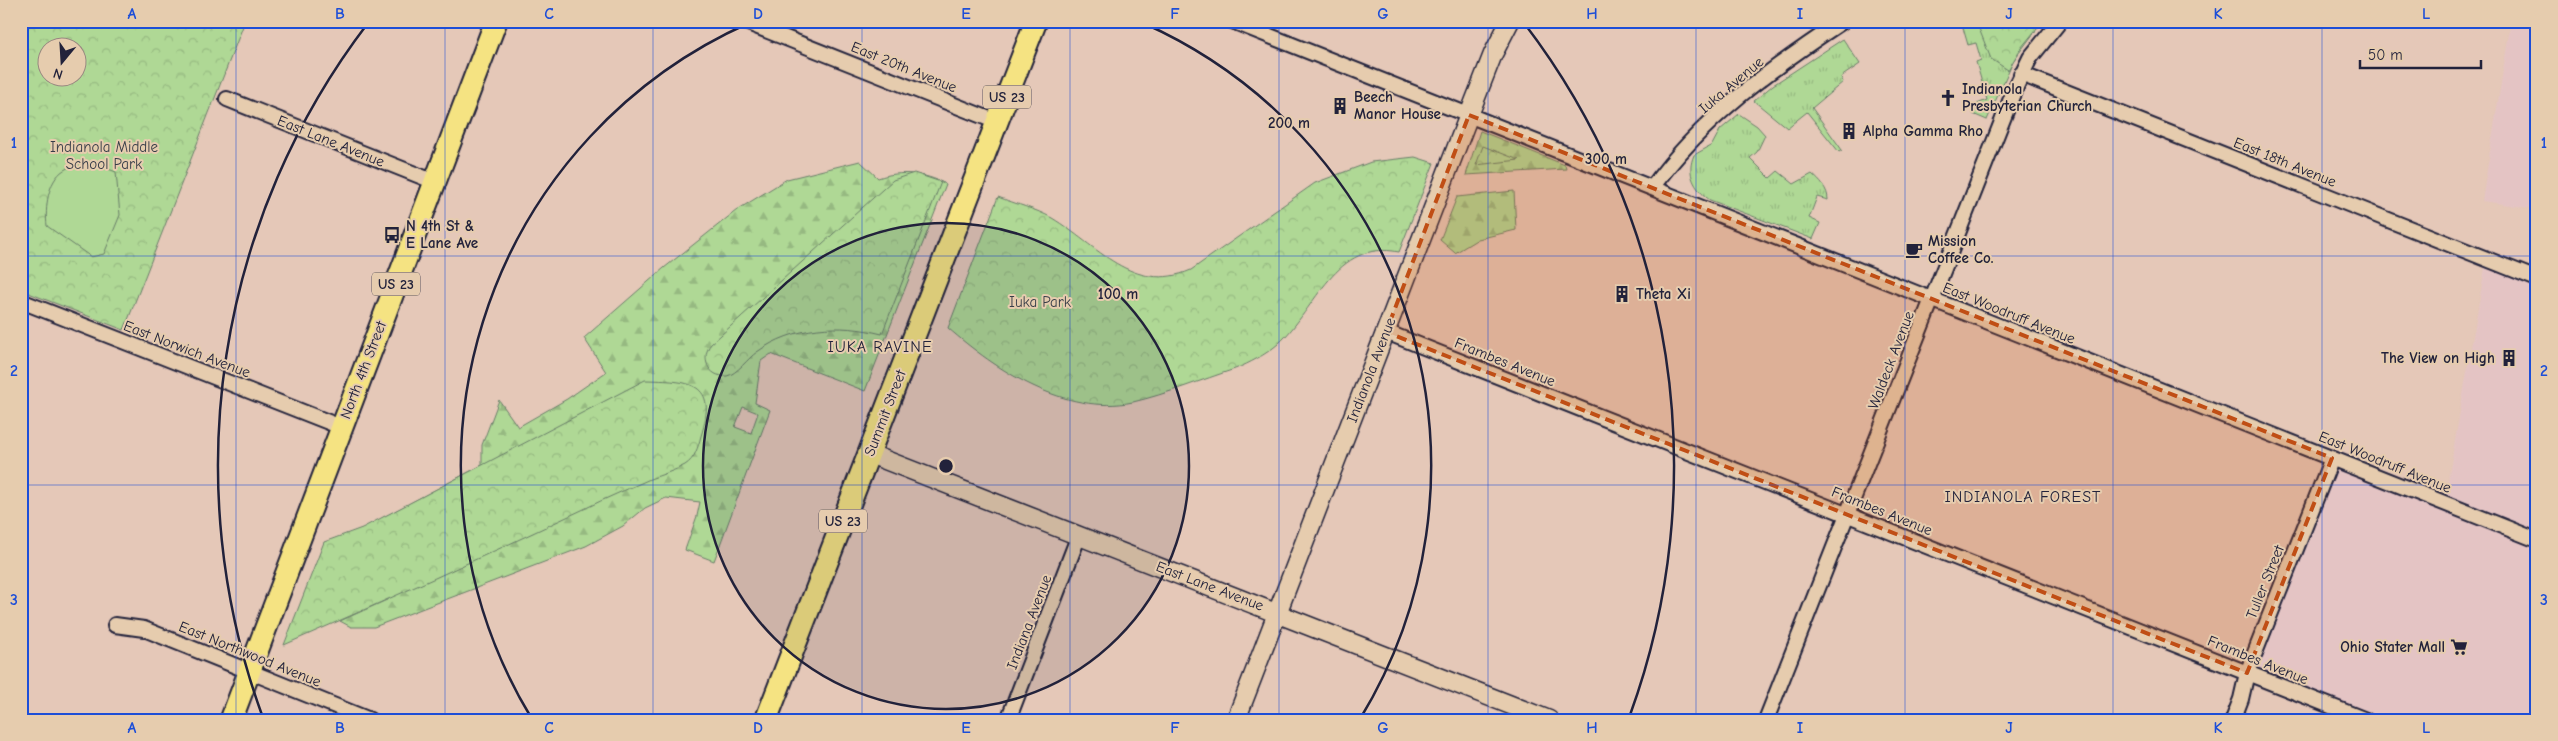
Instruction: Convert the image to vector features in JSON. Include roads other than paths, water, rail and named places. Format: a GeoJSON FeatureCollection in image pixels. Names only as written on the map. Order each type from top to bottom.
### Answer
{"type":"FeatureCollection","features":[{"type":"Feature","properties":{"kind":"main road","name":"North 4th Street"},"geometry":{"type":"LineString","coordinates":[[231,720],[496,21]]}},
{"type":"Feature","properties":{"kind":"main road","name":"Summit Street"},"geometry":{"type":"LineString","coordinates":[[766,720],[1036,21]]}},
{"type":"Feature","properties":{"kind":"street","name":"East 20th Avenue"},"geometry":{"type":"LineString","coordinates":[[743,21],[997,122]]}},
{"type":"Feature","properties":{"kind":"street","name":"East Woodruff Avenue"},"geometry":{"type":"LineString","coordinates":[[1232,21],[2537,540]]}},
{"type":"Feature","properties":{"kind":"street","name":"Indianola Avenue"},"geometry":{"type":"LineString","coordinates":[[1236,720],[1469,115],[1493,54],[1510,21]]}},
{"type":"Feature","properties":{"kind":"street","name":"Iuka Avenue"},"geometry":{"type":"LineString","coordinates":[[1652,188],[1692,140],[1718,116],[1764,77],[1843,21]]}},
{"type":"Feature","properties":{"kind":"street","name":"Waldeck Avenue"},"geometry":{"type":"LineString","coordinates":[[1766,720],[2021,74],[2040,44],[2060,21]]}},
{"type":"Feature","properties":{"kind":"street","name":"East 18th Avenue"},"geometry":{"type":"LineString","coordinates":[[2021,74],[2537,279]]}},
{"type":"Feature","properties":{"kind":"street","name":"East Lane Avenue"},"geometry":{"type":"LineString","coordinates":[[227,100],[435,182]]}},
{"type":"Feature","properties":{"kind":"street","name":"East Norwich Avenue"},"geometry":{"type":"LineString","coordinates":[[21,302],[341,427]]}},
{"type":"Feature","properties":{"kind":"street","name":"Frambes Avenue"},"geometry":{"type":"LineString","coordinates":[[1386,332],[2366,720]]}},
{"type":"Feature","properties":{"kind":"street","name":"East Lane Avenue"},"geometry":{"type":"LineString","coordinates":[[870,454],[1549,720]]}},
{"type":"Feature","properties":{"kind":"street","name":"Tuller Street"},"geometry":{"type":"LineString","coordinates":[[2233,720],[2242,698],[2247,673],[2332,458]]}},
{"type":"Feature","properties":{"kind":"street","name":"Indiana Avenue"},"geometry":{"type":"LineString","coordinates":[[1008,720],[1079,535]]}},
{"type":"Feature","properties":{"kind":"street","name":"East Northwood Avenue"},"geometry":{"type":"LineString","coordinates":[[115,625],[144,629],[370,720]]}},
{"type":"Feature","properties":{"kind":"place","name":"Indianola Presbyterian Church"},"geometry":{"type":"Point","coordinates":[1948,98]}},
{"type":"Feature","properties":{"kind":"place","name":"Beech Manor House"},"geometry":{"type":"Point","coordinates":[1340,106]}},
{"type":"Feature","properties":{"kind":"place","name":"Alpha Gamma Rho"},"geometry":{"type":"Point","coordinates":[1849,131]}},
{"type":"Feature","properties":{"kind":"place","name":"N 4th St & E Lane Ave"},"geometry":{"type":"Point","coordinates":[392,235]}},
{"type":"Feature","properties":{"kind":"place","name":"Mission Coffee Co."},"geometry":{"type":"Point","coordinates":[1914,250]}},
{"type":"Feature","properties":{"kind":"place","name":"Theta Xi"},"geometry":{"type":"Point","coordinates":[1622,294]}},
{"type":"Feature","properties":{"kind":"place","name":"The View on High"},"geometry":{"type":"Point","coordinates":[2509,358]}},
{"type":"Feature","properties":{"kind":"place","name":"Ohio Stater Mall"},"geometry":{"type":"Point","coordinates":[2459,647]}},
{"type":"Feature","properties":{"kind":"district","name":"IUKA RAVINE"},"geometry":{"type":"Point","coordinates":[880,347]}},
{"type":"Feature","properties":{"kind":"district","name":"INDIANOLA FOREST"},"geometry":{"type":"Point","coordinates":[2023,497]}},
{"type":"Feature","properties":{"kind":"park label","name":"Indianola Middle School Park"},"geometry":{"type":"Point","coordinates":[104,156]}},
{"type":"Feature","properties":{"kind":"park label","name":"Iuka Park"},"geometry":{"type":"Point","coordinates":[1040,302]}}]}
